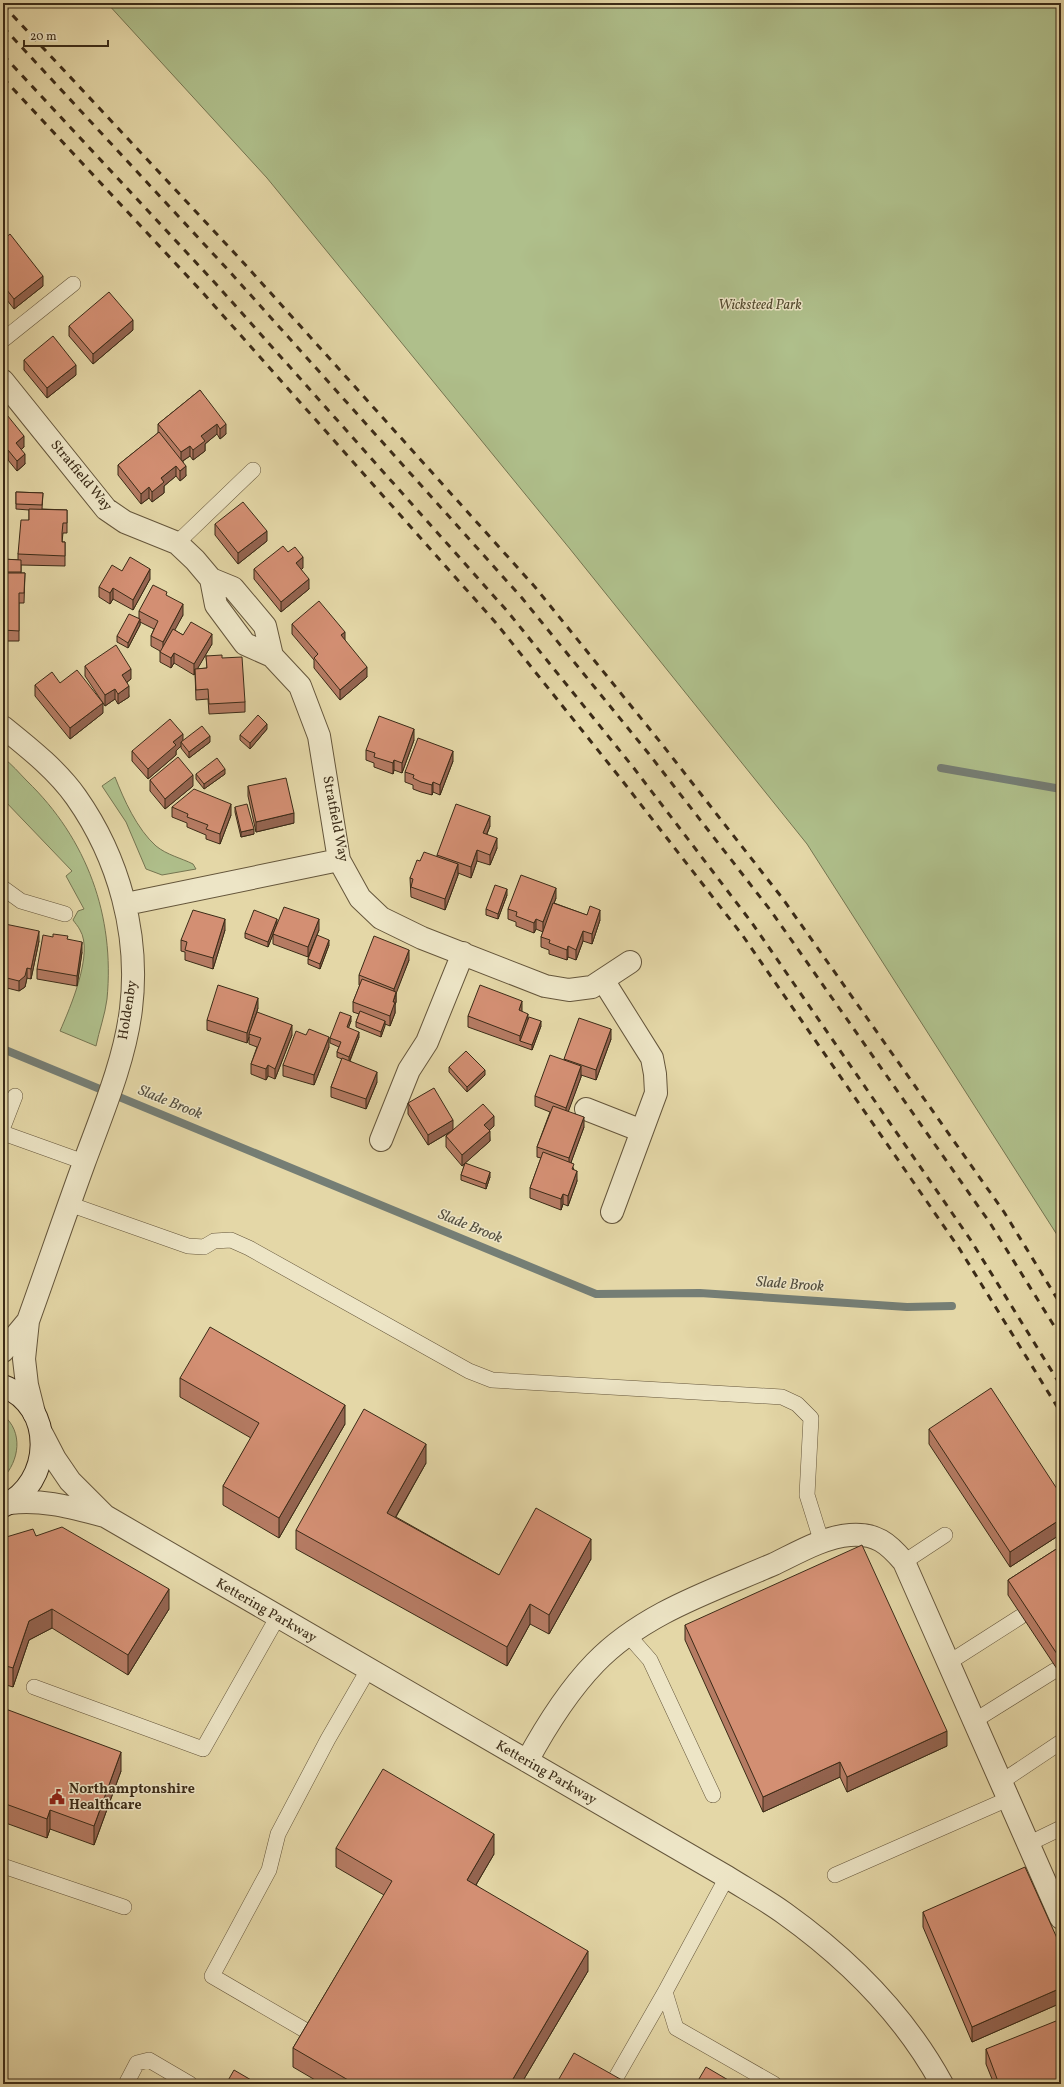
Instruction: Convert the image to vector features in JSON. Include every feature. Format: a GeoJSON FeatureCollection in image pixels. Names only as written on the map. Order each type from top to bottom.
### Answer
{"type":"FeatureCollection","features":[{"type":"Feature","properties":{"kind":"street","name":"Stratfield Way"},"geometry":{"type":"LineString","coordinates":[[3,381],[106,509],[125,522],[177,543],[195,560],[210,579],[216,605],[245,644],[272,656],[300,686],[319,736],[339,860],[360,898],[381,918],[422,938],[545,986],[569,990],[592,987],[630,962]]}},
{"type":"Feature","properties":{"kind":"street","name":"Holdenby"},"geometry":{"type":"LineString","coordinates":[[3,727],[37,754],[76,797],[105,846],[126,904],[134,965],[131,1010],[118,1066],[28,1321],[24,1358],[27,1385],[34,1413]]}},
{"type":"Feature","properties":{"kind":"street"},"geometry":{"type":"LineString","coordinates":[[126,904],[339,860]]}},
{"type":"Feature","properties":{"kind":"street"},"geometry":{"type":"LineString","coordinates":[[381,1140],[409,1070],[427,1042],[463,954]]}},
{"type":"Feature","properties":{"kind":"street"},"geometry":{"type":"LineString","coordinates":[[603,980],[652,1058],[656,1093],[612,1212]]}},
{"type":"Feature","properties":{"kind":"street"},"geometry":{"type":"LineString","coordinates":[[586,1109],[642,1131]]}},
{"type":"Feature","properties":{"kind":"street","name":"Holdenby"},"geometry":{"type":"LineString","coordinates":[[3,1351],[28,1321]]}},
{"type":"Feature","properties":{"kind":"street"},"geometry":{"type":"LineString","coordinates":[[3,1386],[23,1399],[34,1413],[42,1434],[42,1454],[37,1473],[26,1490],[6,1504]]}},
{"type":"Feature","properties":{"kind":"street","name":"Kettering Parkway"},"geometry":{"type":"LineString","coordinates":[[42,1434],[55,1459],[70,1480],[105,1516],[277,1618],[727,1877],[783,1912],[820,1940],[859,1975],[902,2024],[934,2069],[942,2084]]}},
{"type":"Feature","properties":{"kind":"street","name":"Kettering Parkway"},"geometry":{"type":"LineString","coordinates":[[6,1504],[28,1501],[57,1504],[105,1516]]}},
{"type":"Feature","properties":{"kind":"street"},"geometry":{"type":"LineString","coordinates":[[527,1762],[550,1720],[572,1690],[596,1662],[628,1635],[670,1610],[822,1543],[850,1535],[875,1537],[891,1546],[904,1562],[1028,1844],[1058,1905]]}},
{"type":"Feature","properties":{"kind":"lane"},"geometry":{"type":"LineString","coordinates":[[3,340],[72,284]]}},
{"type":"Feature","properties":{"kind":"lane"},"geometry":{"type":"LineString","coordinates":[[177,543],[253,470]]}},
{"type":"Feature","properties":{"kind":"lane"},"geometry":{"type":"LineString","coordinates":[[3,888],[21,901],[65,914]]}},
{"type":"Feature","properties":{"kind":"lane"},"geometry":{"type":"LineString","coordinates":[[3,1127],[15,1096]]}},
{"type":"Feature","properties":{"kind":"lane"},"geometry":{"type":"LineString","coordinates":[[3,1133],[84,1162]]}},
{"type":"Feature","properties":{"kind":"lane"},"geometry":{"type":"LineString","coordinates":[[69,1204],[188,1246],[204,1247],[214,1241],[231,1240],[249,1248],[469,1371],[492,1380],[782,1397],[797,1404],[811,1418],[807,1495],[822,1543]]}},
{"type":"Feature","properties":{"kind":"lane"},"geometry":{"type":"LineString","coordinates":[[904,1562],[945,1535]]}},
{"type":"Feature","properties":{"kind":"lane"},"geometry":{"type":"LineString","coordinates":[[948,1663],[1020,1617]]}},
{"type":"Feature","properties":{"kind":"lane"},"geometry":{"type":"LineString","coordinates":[[34,1687],[203,1749],[277,1618]]}},
{"type":"Feature","properties":{"kind":"lane"},"geometry":{"type":"LineString","coordinates":[[628,1635],[650,1660],[713,1795]]}},
{"type":"Feature","properties":{"kind":"lane"},"geometry":{"type":"LineString","coordinates":[[303,2029],[212,1976],[269,1870],[278,1834],[328,1739],[368,1670]]}},
{"type":"Feature","properties":{"kind":"lane"},"geometry":{"type":"LineString","coordinates":[[974,1721],[1054,1671]]}},
{"type":"Feature","properties":{"kind":"lane"},"geometry":{"type":"LineString","coordinates":[[835,1875],[1004,1790],[1061,1742]]}},
{"type":"Feature","properties":{"kind":"lane"},"geometry":{"type":"LineString","coordinates":[[1028,1844],[1061,1828]]}},
{"type":"Feature","properties":{"kind":"lane"},"geometry":{"type":"LineString","coordinates":[[3,1866],[124,1907]]}},
{"type":"Feature","properties":{"kind":"lane"},"geometry":{"type":"LineString","coordinates":[[614,2082],[665,1992],[727,1877]]}},
{"type":"Feature","properties":{"kind":"lane"},"geometry":{"type":"LineString","coordinates":[[665,1992],[676,2028],[774,2084]]}},
{"type":"Feature","properties":{"kind":"lane"},"geometry":{"type":"LineString","coordinates":[[126,2084],[137,2063],[149,2060],[190,2084]]}},
{"type":"Feature","properties":{"kind":"green space","name":"Wicksteed Park"},"geometry":{"type":"Polygon","coordinates":[[[107,3],[1061,3],[1061,1241],[807,844],[570,549],[267,178],[107,3]]]}},
{"type":"Feature","properties":{"kind":"green space"},"geometry":{"type":"Polygon","coordinates":[[[3,758],[48,804],[66,828],[81,854],[92,881],[101,909],[106,938],[108,968],[107,999],[96,1046],[60,1031],[79,980],[84,952],[84,940],[80,930],[73,920],[78,911],[84,909],[66,876],[72,871],[3,799],[3,758]]]}},
{"type":"Feature","properties":{"kind":"green space"},"geometry":{"type":"Polygon","coordinates":[[[115,777],[132,814],[149,839],[165,852],[193,864],[196,869],[162,875],[146,869],[126,822],[102,786],[115,777]]]}},
{"type":"Feature","properties":{"kind":"green space"},"geometry":{"type":"Polygon","coordinates":[[[3,1415],[10,1422],[14,1430],[17,1446],[13,1463],[3,1478],[3,1415]]]}},
{"type":"Feature","properties":{"kind":"building"},"geometry":{"type":"Polygon","coordinates":[[[10,234],[43,276],[14,299],[3,285],[3,240],[10,234]]]}},
{"type":"Feature","properties":{"kind":"building"},"geometry":{"type":"Polygon","coordinates":[[[109,292],[133,320],[93,354],[69,326],[109,292]]]}},
{"type":"Feature","properties":{"kind":"building"},"geometry":{"type":"Polygon","coordinates":[[[53,336],[76,365],[47,388],[24,360],[53,336]]]}},
{"type":"Feature","properties":{"kind":"building"},"geometry":{"type":"Polygon","coordinates":[[[200,390],[226,424],[220,429],[217,424],[201,436],[205,441],[193,450],[190,446],[181,452],[158,424],[200,390]]]}},
{"type":"Feature","properties":{"kind":"building"},"geometry":{"type":"Polygon","coordinates":[[[3,410],[24,436],[16,443],[25,454],[17,461],[8,450],[3,454],[3,410]]]}},
{"type":"Feature","properties":{"kind":"building"},"geometry":{"type":"Polygon","coordinates":[[[159,432],[186,466],[180,471],[176,466],[161,478],[164,482],[152,492],[149,487],[141,494],[118,465],[159,432]]]}},
{"type":"Feature","properties":{"kind":"building"},"geometry":{"type":"Polygon","coordinates":[[[16,492],[43,493],[42,505],[16,504],[16,492]]]}},
{"type":"Feature","properties":{"kind":"building"},"geometry":{"type":"Polygon","coordinates":[[[243,502],[267,531],[238,553],[215,524],[243,502]]]}},
{"type":"Feature","properties":{"kind":"building"},"geometry":{"type":"Polygon","coordinates":[[[29,509],[67,510],[67,523],[63,523],[62,533],[62,542],[65,542],[65,556],[18,554],[21,520],[29,520],[29,509]]]}},
{"type":"Feature","properties":{"kind":"building"},"geometry":{"type":"Polygon","coordinates":[[[283,546],[288,552],[295,547],[303,557],[296,563],[309,579],[281,602],[254,569],[283,546]]]}},
{"type":"Feature","properties":{"kind":"building"},"geometry":{"type":"Polygon","coordinates":[[[130,557],[150,569],[133,600],[113,588],[110,593],[99,587],[112,565],[122,571],[130,557]]]}},
{"type":"Feature","properties":{"kind":"building"},"geometry":{"type":"Polygon","coordinates":[[[3,559],[21,560],[21,572],[3,572],[3,559]]]}},
{"type":"Feature","properties":{"kind":"building"},"geometry":{"type":"Polygon","coordinates":[[[3,573],[25,573],[24,593],[19,593],[19,631],[3,630],[3,573]]]}},
{"type":"Feature","properties":{"kind":"building"},"geometry":{"type":"Polygon","coordinates":[[[153,585],[167,592],[166,595],[183,604],[163,642],[151,636],[158,621],[139,611],[153,585]]]}},
{"type":"Feature","properties":{"kind":"building"},"geometry":{"type":"Polygon","coordinates":[[[319,601],[345,632],[341,635],[367,667],[340,690],[314,658],[318,654],[292,624],[319,601]]]}},
{"type":"Feature","properties":{"kind":"building"},"geometry":{"type":"Polygon","coordinates":[[[129,614],[140,619],[128,643],[117,636],[129,614]]]}},
{"type":"Feature","properties":{"kind":"building"},"geometry":{"type":"Polygon","coordinates":[[[191,622],[212,634],[194,664],[174,653],[171,658],[160,652],[173,629],[183,635],[191,622]]]}},
{"type":"Feature","properties":{"kind":"building"},"geometry":{"type":"Polygon","coordinates":[[[116,645],[131,669],[122,675],[129,686],[118,694],[115,689],[105,695],[85,666],[116,645]]]}},
{"type":"Feature","properties":{"kind":"building"},"geometry":{"type":"Polygon","coordinates":[[[222,655],[222,658],[242,657],[245,702],[209,704],[208,689],[196,690],[195,669],[207,668],[206,656],[222,655]]]}},
{"type":"Feature","properties":{"kind":"building"},"geometry":{"type":"Polygon","coordinates":[[[77,670],[103,703],[70,728],[35,685],[52,672],[60,683],[77,670]]]}},
{"type":"Feature","properties":{"kind":"building"},"geometry":{"type":"Polygon","coordinates":[[[258,715],[267,724],[250,743],[240,735],[258,715]]]}},
{"type":"Feature","properties":{"kind":"building"},"geometry":{"type":"Polygon","coordinates":[[[379,716],[414,729],[402,763],[394,760],[393,763],[374,757],[375,753],[366,750],[379,716]]]}},
{"type":"Feature","properties":{"kind":"building"},"geometry":{"type":"Polygon","coordinates":[[[170,719],[183,734],[173,742],[176,745],[148,769],[132,751],[170,719]]]}},
{"type":"Feature","properties":{"kind":"building"},"geometry":{"type":"Polygon","coordinates":[[[202,726],[210,736],[189,752],[181,742],[202,726]]]}},
{"type":"Feature","properties":{"kind":"building"},"geometry":{"type":"Polygon","coordinates":[[[418,738],[453,751],[440,785],[433,782],[432,785],[421,782],[413,778],[414,775],[405,772],[418,738]]]}},
{"type":"Feature","properties":{"kind":"building"},"geometry":{"type":"Polygon","coordinates":[[[178,757],[193,775],[165,799],[150,780],[178,757]]]}},
{"type":"Feature","properties":{"kind":"building"},"geometry":{"type":"Polygon","coordinates":[[[217,758],[225,769],[204,784],[196,774],[217,758]]]}},
{"type":"Feature","properties":{"kind":"building"},"geometry":{"type":"Polygon","coordinates":[[[286,778],[294,813],[256,822],[248,786],[286,778]]]}},
{"type":"Feature","properties":{"kind":"building"},"geometry":{"type":"Polygon","coordinates":[[[194,789],[231,804],[220,834],[206,829],[208,825],[187,817],[188,814],[172,807],[194,789]]]}},
{"type":"Feature","properties":{"kind":"building"},"geometry":{"type":"Polygon","coordinates":[[[247,804],[254,829],[241,832],[235,807],[247,804]]]}},
{"type":"Feature","properties":{"kind":"building"},"geometry":{"type":"Polygon","coordinates":[[[456,804],[490,816],[483,833],[497,838],[490,855],[477,850],[471,867],[437,855],[456,804]]]}},
{"type":"Feature","properties":{"kind":"building"},"geometry":{"type":"Polygon","coordinates":[[[424,852],[458,864],[445,899],[411,887],[413,879],[410,878],[417,860],[420,861],[424,852]]]}},
{"type":"Feature","properties":{"kind":"building"},"geometry":{"type":"Polygon","coordinates":[[[521,875],[556,888],[543,922],[536,919],[534,923],[516,916],[517,912],[508,909],[521,875]]]}},
{"type":"Feature","properties":{"kind":"building"},"geometry":{"type":"Polygon","coordinates":[[[495,885],[507,889],[498,914],[486,909],[495,885]]]}},
{"type":"Feature","properties":{"kind":"building"},"geometry":{"type":"Polygon","coordinates":[[[553,903],[587,915],[590,906],[600,910],[592,934],[583,931],[576,950],[568,946],[567,950],[549,943],[550,940],[541,937],[553,903]]]}},
{"type":"Feature","properties":{"kind":"building"},"geometry":{"type":"Polygon","coordinates":[[[284,907],[319,919],[308,947],[273,934],[284,907]]]}},
{"type":"Feature","properties":{"kind":"building"},"geometry":{"type":"Polygon","coordinates":[[[193,910],[225,919],[213,958],[185,950],[187,942],[181,940],[193,910]]]}},
{"type":"Feature","properties":{"kind":"building"},"geometry":{"type":"Polygon","coordinates":[[[254,910],[277,919],[268,942],[245,933],[254,910]]]}},
{"type":"Feature","properties":{"kind":"building"},"geometry":{"type":"Polygon","coordinates":[[[5,924],[39,931],[31,969],[27,968],[25,976],[19,981],[3,977],[3,935],[5,924]]]}},
{"type":"Feature","properties":{"kind":"building"},"geometry":{"type":"Polygon","coordinates":[[[53,934],[68,936],[67,939],[82,942],[77,976],[37,969],[43,935],[53,937],[53,934]]]}},
{"type":"Feature","properties":{"kind":"building"},"geometry":{"type":"Polygon","coordinates":[[[317,935],[329,940],[320,964],[308,959],[317,935]]]}},
{"type":"Feature","properties":{"kind":"building"},"geometry":{"type":"Polygon","coordinates":[[[374,936],[409,950],[394,989],[359,975],[374,936]]]}},
{"type":"Feature","properties":{"kind":"building"},"geometry":{"type":"Polygon","coordinates":[[[362,979],[396,992],[393,1002],[395,1002],[390,1016],[353,1002],[362,979]]]}},
{"type":"Feature","properties":{"kind":"building"},"geometry":{"type":"Polygon","coordinates":[[[218,985],[258,998],[247,1033],[207,1020],[218,985]]]}},
{"type":"Feature","properties":{"kind":"building"},"geometry":{"type":"Polygon","coordinates":[[[480,985],[522,1001],[519,1010],[528,1014],[520,1036],[468,1016],[480,985]]]}},
{"type":"Feature","properties":{"kind":"building"},"geometry":{"type":"Polygon","coordinates":[[[360,1011],[385,1021],[381,1032],[356,1022],[360,1011]]]}},
{"type":"Feature","properties":{"kind":"building"},"geometry":{"type":"Polygon","coordinates":[[[257,1012],[292,1025],[275,1069],[268,1065],[266,1069],[251,1064],[261,1038],[249,1034],[257,1012]]]}},
{"type":"Feature","properties":{"kind":"building"},"geometry":{"type":"Polygon","coordinates":[[[340,1012],[351,1016],[347,1027],[359,1032],[349,1057],[337,1052],[341,1042],[330,1038],[340,1012]]]}},
{"type":"Feature","properties":{"kind":"building"},"geometry":{"type":"Polygon","coordinates":[[[529,1017],[541,1021],[532,1045],[520,1041],[529,1017]]]}},
{"type":"Feature","properties":{"kind":"building"},"geometry":{"type":"Polygon","coordinates":[[[579,1018],[611,1029],[596,1070],[564,1059],[579,1018]]]}},
{"type":"Feature","properties":{"kind":"building"},"geometry":{"type":"Polygon","coordinates":[[[309,1029],[329,1037],[314,1075],[283,1065],[296,1031],[306,1035],[309,1029]]]}},
{"type":"Feature","properties":{"kind":"building"},"geometry":{"type":"Polygon","coordinates":[[[466,1051],[485,1070],[467,1087],[449,1067],[466,1051]]]}},
{"type":"Feature","properties":{"kind":"building"},"geometry":{"type":"Polygon","coordinates":[[[550,1055],[581,1066],[566,1108],[535,1096],[550,1055]]]}},
{"type":"Feature","properties":{"kind":"building"},"geometry":{"type":"Polygon","coordinates":[[[342,1058],[377,1072],[366,1099],[331,1087],[342,1058]]]}},
{"type":"Feature","properties":{"kind":"building"},"geometry":{"type":"Polygon","coordinates":[[[434,1088],[453,1120],[428,1135],[408,1103],[434,1088]]]}},
{"type":"Feature","properties":{"kind":"building"},"geometry":{"type":"Polygon","coordinates":[[[483,1104],[494,1116],[484,1125],[490,1131],[462,1155],[446,1136],[483,1104]]]}},
{"type":"Feature","properties":{"kind":"building"},"geometry":{"type":"Polygon","coordinates":[[[553,1106],[584,1117],[569,1158],[537,1147],[553,1106]]]}},
{"type":"Feature","properties":{"kind":"building"},"geometry":{"type":"Polygon","coordinates":[[[543,1152],[574,1164],[572,1169],[577,1171],[568,1196],[563,1194],[561,1199],[530,1188],[543,1152]]]}},
{"type":"Feature","properties":{"kind":"building"},"geometry":{"type":"Polygon","coordinates":[[[465,1163],[490,1172],[486,1184],[461,1175],[465,1163]]]}},
{"type":"Feature","properties":{"kind":"building"},"geometry":{"type":"Polygon","coordinates":[[[210,1327],[345,1405],[279,1518],[223,1486],[259,1423],[180,1378],[210,1327]]]}},
{"type":"Feature","properties":{"kind":"building"},"geometry":{"type":"Polygon","coordinates":[[[991,1388],[1061,1495],[1061,1519],[1010,1552],[929,1429],[991,1388]]]}},
{"type":"Feature","properties":{"kind":"building"},"geometry":{"type":"Polygon","coordinates":[[[364,1409],[426,1444],[387,1513],[499,1575],[536,1508],[591,1539],[549,1615],[530,1604],[507,1647],[296,1530],[364,1409]]]}},
{"type":"Feature","properties":{"kind":"building"},"geometry":{"type":"Polygon","coordinates":[[[62,1527],[169,1589],[128,1655],[52,1609],[29,1621],[13,1668],[3,1665],[3,1538],[33,1529],[36,1536],[62,1527]]]}},
{"type":"Feature","properties":{"kind":"building"},"geometry":{"type":"Polygon","coordinates":[[[862,1545],[947,1731],[847,1777],[840,1762],[763,1797],[685,1625],[862,1545]]]}},
{"type":"Feature","properties":{"kind":"building"},"geometry":{"type":"Polygon","coordinates":[[[1061,1546],[1061,1660],[1008,1580],[1061,1546]]]}},
{"type":"Feature","properties":{"kind":"building","name":"Northamptonshire Healthcare"},"geometry":{"type":"Polygon","coordinates":[[[3,1708],[121,1752],[94,1826],[50,1810],[47,1819],[3,1803],[3,1708]]]}},
{"type":"Feature","properties":{"kind":"building"},"geometry":{"type":"Polygon","coordinates":[[[383,1769],[494,1834],[467,1880],[588,1951],[510,2084],[355,2084],[293,2048],[392,1881],[336,1848],[383,1769]]]}},
{"type":"Feature","properties":{"kind":"building"},"geometry":{"type":"Polygon","coordinates":[[[1025,1867],[1061,1947],[1061,1988],[972,2027],[923,1912],[1025,1867]]]}},
{"type":"Feature","properties":{"kind":"building"},"geometry":{"type":"Polygon","coordinates":[[[1061,2019],[1061,2084],[999,2084],[986,2049],[1061,2019]]]}},
{"type":"Feature","properties":{"kind":"building"},"geometry":{"type":"Polygon","coordinates":[[[574,2053],[629,2084],[556,2084],[574,2053]]]}},
{"type":"Feature","properties":{"kind":"building"},"geometry":{"type":"Polygon","coordinates":[[[706,2067],[735,2084],[696,2084],[706,2067]]]}},
{"type":"Feature","properties":{"kind":"building"},"geometry":{"type":"Polygon","coordinates":[[[234,2070],[258,2084],[226,2084],[234,2070]]]}},
{"type":"Feature","properties":{"kind":"waterway"},"geometry":{"type":"LineString","coordinates":[[941,768],[1061,789]]}},
{"type":"Feature","properties":{"kind":"waterway","name":"Slade Brook"},"geometry":{"type":"LineString","coordinates":[[3,1049],[596,1294],[700,1293],[907,1307],[952,1306]]}},
{"type":"Feature","properties":{"kind":"railway"},"geometry":{"type":"LineString","coordinates":[[3,5],[241,260],[535,587],[661,743],[783,899],[1004,1212],[1061,1305]]}},
{"type":"Feature","properties":{"kind":"railway"},"geometry":{"type":"LineString","coordinates":[[3,27],[230,272],[522,598],[649,754],[771,911],[990,1223],[1061,1337]]}},
{"type":"Feature","properties":{"kind":"railway"},"geometry":{"type":"LineString","coordinates":[[3,55],[216,284],[508,612],[633,767],[752,923],[970,1239],[1061,1386]]}},
{"type":"Feature","properties":{"kind":"railway"},"geometry":{"type":"LineString","coordinates":[[3,78],[204,294],[496,623],[621,779],[743,936],[959,1248],[1061,1413]]}},
{"type":"Feature","properties":{"kind":"place","name":"Northamptonshire Healthcare"},"geometry":{"type":"Point","coordinates":[57,1797]}}]}
